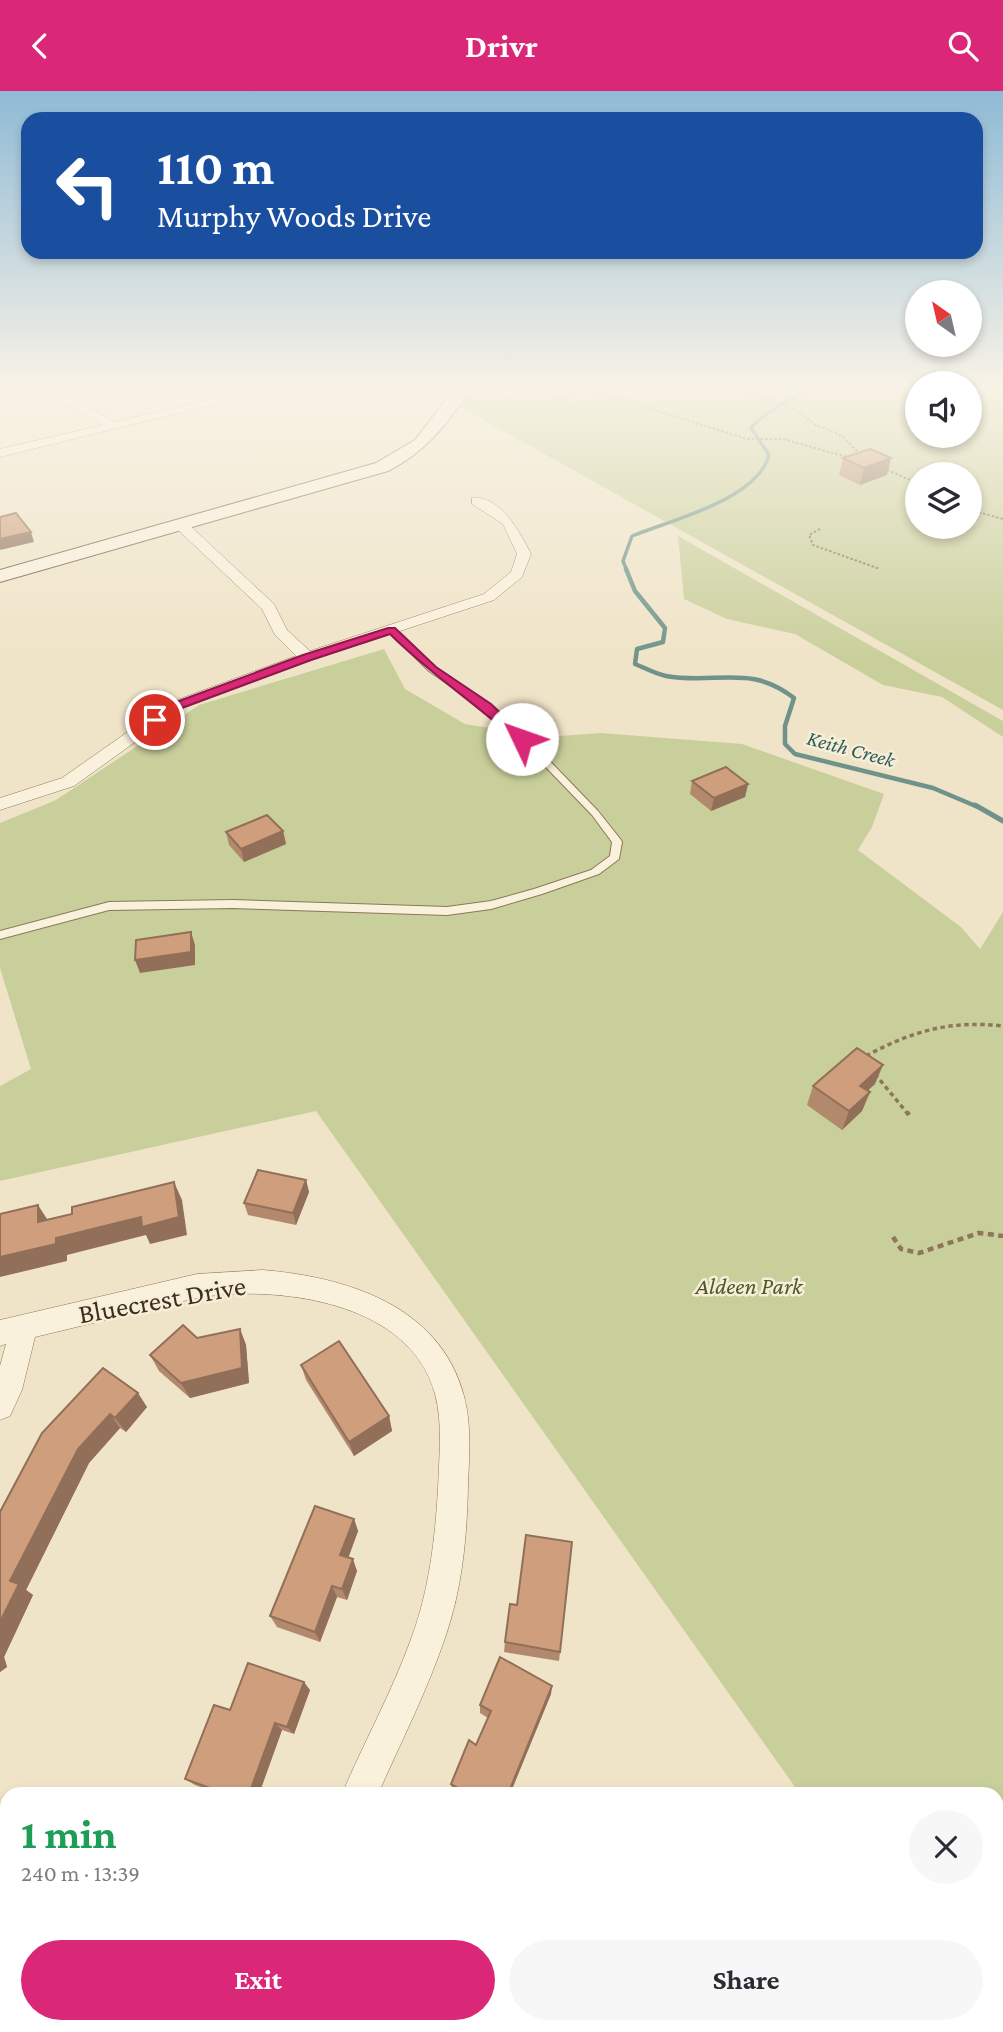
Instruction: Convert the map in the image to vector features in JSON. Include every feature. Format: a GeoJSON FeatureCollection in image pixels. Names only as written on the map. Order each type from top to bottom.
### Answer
{"type":"FeatureCollection","features":[{"type":"Feature","properties":{"kind":"street"},"geometry":{"type":"LineString","coordinates":[[0,576],[348,479]]}},
{"type":"Feature","properties":{"kind":"street"},"geometry":{"type":"LineString","coordinates":[[0,804],[68,782],[175,706],[307,657],[489,597],[517,574],[524,554],[508,522],[477,501]]}},
{"type":"Feature","properties":{"kind":"street"},"geometry":{"type":"LineString","coordinates":[[182,526],[270,607],[280,632],[307,657]]}},
{"type":"Feature","properties":{"kind":"street","name":"Bluecrest Drive"},"geometry":{"type":"LineString","coordinates":[[12,1330],[229,1282],[283,1282],[324,1288],[365,1302],[400,1322],[426,1347],[447,1385],[455,1443],[453,1515],[446,1567],[428,1638],[363,1787]]}},
{"type":"Feature","properties":{"kind":"street"},"geometry":{"type":"LineString","coordinates":[[0,1406],[8,1390],[12,1330]]}},
{"type":"Feature","properties":{"kind":"lane"},"geometry":{"type":"LineString","coordinates":[[0,935],[109,906],[233,904],[447,911],[491,905],[538,892],[595,872],[615,857],[617,842],[595,813],[540,756],[486,707],[432,669],[392,630]]}},
{"type":"Feature","properties":{"kind":"path"},"geometry":{"type":"LineString","coordinates":[[982,513],[1003,519]]}},
{"type":"Feature","properties":{"kind":"path"},"geometry":{"type":"LineString","coordinates":[[820,529],[808,535],[813,545],[880,569]]}},
{"type":"Feature","properties":{"kind":"path"},"geometry":{"type":"LineString","coordinates":[[868,1063],[865,1056],[907,1033],[959,1021],[1003,1026]]}},
{"type":"Feature","properties":{"kind":"path"},"geometry":{"type":"LineString","coordinates":[[870,1070],[888,1086],[909,1115]]}},
{"type":"Feature","properties":{"kind":"path"},"geometry":{"type":"LineString","coordinates":[[893,1237],[901,1249],[919,1253],[979,1233],[1003,1236]]}},
{"type":"Feature","properties":{"kind":"green space"},"geometry":{"type":"Polygon","coordinates":[[[588,479],[905,479],[905,539],[982,539],[982,479],[1003,479],[1003,710],[588,479]]]}},
{"type":"Feature","properties":{"kind":"green space"},"geometry":{"type":"Polygon","coordinates":[[[678,536],[1003,721],[1003,737],[942,697],[883,685],[795,634],[727,619],[684,599],[678,536]]]}},
{"type":"Feature","properties":{"kind":"green space","name":"Aldeen Park"},"geometry":{"type":"Polygon","coordinates":[[[384,649],[405,689],[465,724],[545,737],[601,733],[742,744],[884,794],[872,827],[858,850],[961,927],[980,949],[1003,912],[1003,1787],[795,1787],[316,1111],[0,1181],[0,1086],[31,1069],[0,968],[0,823],[56,800],[199,705],[384,649]]]}},
{"type":"Feature","properties":{"kind":"building"},"geometry":{"type":"Polygon","coordinates":[[[16,513],[31,532],[0,539],[0,517],[16,513]]]}},
{"type":"Feature","properties":{"kind":"building"},"geometry":{"type":"Polygon","coordinates":[[[726,767],[748,784],[714,798],[692,781],[726,767]]]}},
{"type":"Feature","properties":{"kind":"building"},"geometry":{"type":"Polygon","coordinates":[[[267,815],[283,831],[241,849],[226,832],[267,815]]]}},
{"type":"Feature","properties":{"kind":"building"},"geometry":{"type":"Polygon","coordinates":[[[191,932],[191,952],[135,960],[136,940],[191,932]]]}},
{"type":"Feature","properties":{"kind":"building"},"geometry":{"type":"Polygon","coordinates":[[[857,1048],[883,1065],[860,1086],[870,1092],[849,1111],[813,1086],[857,1048]]]}},
{"type":"Feature","properties":{"kind":"building"},"geometry":{"type":"Polygon","coordinates":[[[258,1170],[306,1180],[293,1213],[244,1203],[258,1170]]]}},
{"type":"Feature","properties":{"kind":"building"},"geometry":{"type":"Polygon","coordinates":[[[174,1182],[179,1217],[142,1227],[141,1217],[56,1238],[56,1244],[0,1257],[0,1214],[38,1205],[38,1222],[72,1214],[72,1207],[174,1182]]]}},
{"type":"Feature","properties":{"kind":"building"},"geometry":{"type":"Polygon","coordinates":[[[183,1325],[197,1338],[240,1329],[242,1368],[181,1383],[150,1355],[183,1325]]]}},
{"type":"Feature","properties":{"kind":"building"},"geometry":{"type":"Polygon","coordinates":[[[339,1341],[389,1416],[349,1442],[301,1365],[339,1341]]]}},
{"type":"Feature","properties":{"kind":"building"},"geometry":{"type":"Polygon","coordinates":[[[103,1368],[138,1393],[115,1418],[110,1414],[78,1449],[10,1581],[19,1584],[0,1622],[0,1512],[42,1433],[103,1368]]]}},
{"type":"Feature","properties":{"kind":"building"},"geometry":{"type":"Polygon","coordinates":[[[315,1506],[354,1519],[340,1555],[353,1559],[342,1589],[332,1586],[315,1632],[270,1616],[315,1506]]]}},
{"type":"Feature","properties":{"kind":"building"},"geometry":{"type":"Polygon","coordinates":[[[526,1535],[572,1542],[560,1652],[505,1642],[510,1604],[517,1605],[526,1535]]]}},
{"type":"Feature","properties":{"kind":"building"},"geometry":{"type":"Polygon","coordinates":[[[500,1657],[552,1686],[511,1787],[456,1787],[451,1784],[469,1740],[476,1745],[491,1711],[480,1705],[500,1657]]]}},
{"type":"Feature","properties":{"kind":"building"},"geometry":{"type":"Polygon","coordinates":[[[248,1663],[304,1682],[287,1727],[275,1723],[252,1787],[207,1787],[185,1779],[214,1705],[230,1710],[248,1663]]]}},
{"type":"Feature","properties":{"kind":"waterway","name":"Keith Creek"},"geometry":{"type":"LineString","coordinates":[[627,571],[623,561],[632,536],[711,506],[731,496],[753,479]]}},
{"type":"Feature","properties":{"kind":"waterway","name":"Keith Creek"},"geometry":{"type":"LineString","coordinates":[[626,569],[635,591],[665,628],[663,642],[637,649],[635,664],[666,676],[747,678],[778,687],[794,698],[785,726],[785,744],[795,754],[933,788],[978,807]]}},
{"type":"Feature","properties":{"kind":"waterway","name":"Keith Creek"},"geometry":{"type":"LineString","coordinates":[[975,805],[1003,821]]}},
{"type":"Feature","properties":{"kind":"route"},"geometry":{"type":"LineString","coordinates":[[155,720],[175,706],[307,657],[392,630],[432,669],[486,707],[522,739]]}}]}
